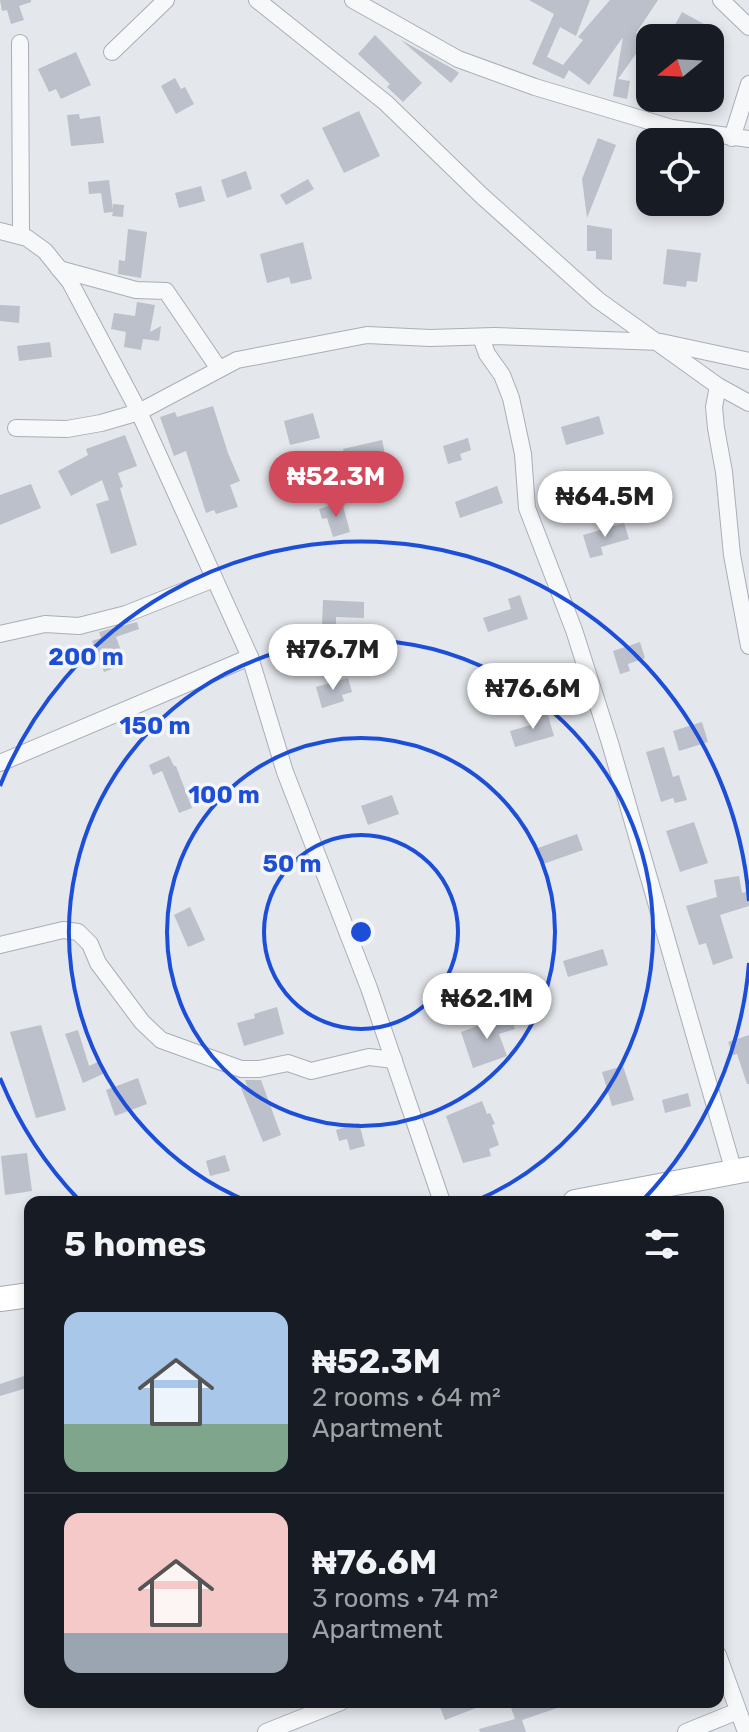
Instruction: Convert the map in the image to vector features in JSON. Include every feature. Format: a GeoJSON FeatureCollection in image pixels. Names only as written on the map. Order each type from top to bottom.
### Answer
{"type":"FeatureCollection","features":[{"type":"Feature","properties":{"kind":"main road"},"geometry":{"type":"LineString","coordinates":[[606,1196],[742,1170]]}},
{"type":"Feature","properties":{"kind":"main road"},"geometry":{"type":"LineString","coordinates":[[0,1299],[24,1296]]}},
{"type":"Feature","properties":{"kind":"street"},"geometry":{"type":"LineString","coordinates":[[112,52],[166,0]]}},
{"type":"Feature","properties":{"kind":"street"},"geometry":{"type":"LineString","coordinates":[[257,0],[386,103],[482,196],[598,300],[628,323],[661,342],[718,386],[749,403]]}},
{"type":"Feature","properties":{"kind":"street"},"geometry":{"type":"LineString","coordinates":[[353,0],[458,59],[522,82],[672,128],[749,139]]}},
{"type":"Feature","properties":{"kind":"street"},"geometry":{"type":"LineString","coordinates":[[721,0],[749,27]]}},
{"type":"Feature","properties":{"kind":"street"},"geometry":{"type":"LineString","coordinates":[[20,43],[21,235]]}},
{"type":"Feature","properties":{"kind":"street"},"geometry":{"type":"LineString","coordinates":[[732,138],[749,84]]}},
{"type":"Feature","properties":{"kind":"street"},"geometry":{"type":"LineString","coordinates":[[0,231],[21,235],[45,251],[70,282],[139,412],[250,657],[285,772],[369,988],[440,1196]]}},
{"type":"Feature","properties":{"kind":"street"},"geometry":{"type":"LineString","coordinates":[[59,269],[136,290],[166,291],[219,369]]}},
{"type":"Feature","properties":{"kind":"street"},"geometry":{"type":"LineString","coordinates":[[16,428],[67,429],[101,423],[139,412],[237,360],[367,335],[661,342],[749,361]]}},
{"type":"Feature","properties":{"kind":"street"},"geometry":{"type":"LineString","coordinates":[[481,337],[511,398],[523,454],[527,508],[574,630],[742,1170]]}},
{"type":"Feature","properties":{"kind":"street"},"geometry":{"type":"LineString","coordinates":[[718,386],[714,407],[716,428],[724,472],[732,555],[749,646]]}},
{"type":"Feature","properties":{"kind":"street"},"geometry":{"type":"LineString","coordinates":[[0,634],[45,624],[79,626],[126,614],[214,579]]}},
{"type":"Feature","properties":{"kind":"street"},"geometry":{"type":"LineString","coordinates":[[0,763],[250,657]]}},
{"type":"Feature","properties":{"kind":"street"},"geometry":{"type":"LineString","coordinates":[[0,945],[63,930],[78,932],[90,944],[98,963],[142,1022],[161,1040],[241,1069],[288,1063],[311,1071],[369,1057],[394,1060]]}},
{"type":"Feature","properties":{"kind":"street"},"geometry":{"type":"LineString","coordinates":[[724,1672],[746,1732]]}},
{"type":"Feature","properties":{"kind":"street"},"geometry":{"type":"LineString","coordinates":[[266,1732],[295,1727],[330,1708]]}},
{"type":"Feature","properties":{"kind":"street"},"geometry":{"type":"LineString","coordinates":[[686,1732],[738,1711]]}},
{"type":"Feature","properties":{"kind":"building"},"geometry":{"type":"Polygon","coordinates":[[[0,0],[31,0],[19,6],[24,20],[11,24],[7,10],[2,11],[0,0]]]}},
{"type":"Feature","properties":{"kind":"building"},"geometry":{"type":"Polygon","coordinates":[[[529,0],[590,0],[576,36],[560,27],[547,57],[563,65],[583,40],[578,37],[610,0],[658,0],[642,24],[636,24],[636,54],[618,79],[630,81],[627,99],[613,96],[623,37],[589,85],[569,70],[564,79],[532,64],[554,14],[529,0]]]}},
{"type":"Feature","properties":{"kind":"building"},"geometry":{"type":"Polygon","coordinates":[[[682,12],[704,24],[676,24],[682,12]]]}},
{"type":"Feature","properties":{"kind":"building"},"geometry":{"type":"Polygon","coordinates":[[[375,35],[422,83],[403,102],[387,87],[390,84],[358,54],[375,35]]]}},
{"type":"Feature","properties":{"kind":"building"},"geometry":{"type":"Polygon","coordinates":[[[401,40],[455,70],[459,73],[451,83],[401,40]]]}},
{"type":"Feature","properties":{"kind":"building"},"geometry":{"type":"Polygon","coordinates":[[[76,52],[91,85],[61,99],[56,89],[49,92],[38,69],[76,52]]]}},
{"type":"Feature","properties":{"kind":"building"},"geometry":{"type":"Polygon","coordinates":[[[175,78],[181,89],[185,87],[194,104],[176,114],[161,86],[175,78]]]}},
{"type":"Feature","properties":{"kind":"building"},"geometry":{"type":"Polygon","coordinates":[[[359,111],[380,156],[344,173],[322,128],[359,111]]]}},
{"type":"Feature","properties":{"kind":"building"},"geometry":{"type":"Polygon","coordinates":[[[79,114],[80,119],[100,116],[104,143],[71,146],[67,115],[79,114]]]}},
{"type":"Feature","properties":{"kind":"building"},"geometry":{"type":"Polygon","coordinates":[[[598,138],[616,145],[587,218],[582,179],[598,138]]]}},
{"type":"Feature","properties":{"kind":"building"},"geometry":{"type":"Polygon","coordinates":[[[246,171],[252,189],[227,198],[221,180],[246,171]]]}},
{"type":"Feature","properties":{"kind":"building"},"geometry":{"type":"Polygon","coordinates":[[[308,179],[314,189],[286,205],[280,195],[308,179]]]}},
{"type":"Feature","properties":{"kind":"building"},"geometry":{"type":"Polygon","coordinates":[[[109,180],[113,210],[113,204],[124,205],[123,217],[112,216],[113,212],[104,213],[101,193],[89,194],[88,182],[109,180]]]}},
{"type":"Feature","properties":{"kind":"building"},"geometry":{"type":"Polygon","coordinates":[[[201,186],[205,201],[179,208],[175,193],[201,186]]]}},
{"type":"Feature","properties":{"kind":"building"},"geometry":{"type":"Polygon","coordinates":[[[587,225],[612,229],[612,260],[596,259],[596,251],[587,251],[587,225]]]}},
{"type":"Feature","properties":{"kind":"building"},"geometry":{"type":"Polygon","coordinates":[[[128,229],[147,232],[141,278],[118,274],[119,260],[125,261],[128,229]]]}},
{"type":"Feature","properties":{"kind":"building"},"geometry":{"type":"Polygon","coordinates":[[[303,242],[312,279],[291,284],[289,277],[267,283],[260,254],[303,242]]]}},
{"type":"Feature","properties":{"kind":"building"},"geometry":{"type":"Polygon","coordinates":[[[667,249],[701,253],[697,282],[687,281],[686,287],[663,284],[667,249]]]}},
{"type":"Feature","properties":{"kind":"building"},"geometry":{"type":"Polygon","coordinates":[[[137,302],[155,305],[150,332],[161,326],[159,341],[143,339],[141,350],[124,347],[126,332],[111,329],[114,313],[135,316],[137,302]]]}},
{"type":"Feature","properties":{"kind":"building"},"geometry":{"type":"Polygon","coordinates":[[[0,305],[20,306],[19,323],[0,321],[0,305]]]}},
{"type":"Feature","properties":{"kind":"building"},"geometry":{"type":"Polygon","coordinates":[[[50,342],[52,357],[19,361],[17,346],[50,342]]]}},
{"type":"Feature","properties":{"kind":"building"},"geometry":{"type":"Polygon","coordinates":[[[213,406],[240,481],[230,485],[238,507],[216,514],[214,510],[206,513],[186,451],[174,456],[160,417],[175,412],[177,417],[213,406]]]}},
{"type":"Feature","properties":{"kind":"building"},"geometry":{"type":"Polygon","coordinates":[[[313,413],[320,438],[290,445],[284,421],[313,413]]]}},
{"type":"Feature","properties":{"kind":"building"},"geometry":{"type":"Polygon","coordinates":[[[599,416],[604,434],[566,445],[561,427],[599,416]]]}},
{"type":"Feature","properties":{"kind":"building"},"geometry":{"type":"Polygon","coordinates":[[[125,435],[137,466],[118,473],[137,545],[111,554],[96,504],[109,500],[102,480],[71,496],[58,471],[88,455],[86,449],[125,435]]]}},
{"type":"Feature","properties":{"kind":"building"},"geometry":{"type":"Polygon","coordinates":[[[468,438],[471,450],[460,454],[462,460],[448,464],[443,446],[468,438]]]}},
{"type":"Feature","properties":{"kind":"building"},"geometry":{"type":"Polygon","coordinates":[[[382,440],[387,463],[349,472],[343,449],[382,440]]]}},
{"type":"Feature","properties":{"kind":"building"},"geometry":{"type":"Polygon","coordinates":[[[31,484],[41,508],[0,525],[0,495],[31,484]]]}},
{"type":"Feature","properties":{"kind":"building"},"geometry":{"type":"Polygon","coordinates":[[[497,486],[503,503],[460,518],[455,502],[497,486]]]}},
{"type":"Feature","properties":{"kind":"building"},"geometry":{"type":"Polygon","coordinates":[[[342,502],[350,532],[333,537],[327,518],[322,519],[319,509],[342,502]]]}},
{"type":"Feature","properties":{"kind":"building"},"geometry":{"type":"Polygon","coordinates":[[[624,523],[629,539],[601,547],[603,555],[590,558],[583,535],[624,523]]]}},
{"type":"Feature","properties":{"kind":"building"},"geometry":{"type":"Polygon","coordinates":[[[520,595],[528,619],[488,632],[483,618],[511,609],[508,599],[520,595]]]}},
{"type":"Feature","properties":{"kind":"building"},"geometry":{"type":"Polygon","coordinates":[[[323,600],[364,602],[364,618],[336,617],[336,626],[322,625],[323,600]]]}},
{"type":"Feature","properties":{"kind":"building"},"geometry":{"type":"Polygon","coordinates":[[[137,622],[139,629],[116,637],[126,664],[104,672],[92,641],[101,638],[99,632],[137,622]]]}},
{"type":"Feature","properties":{"kind":"building"},"geometry":{"type":"Polygon","coordinates":[[[640,642],[645,658],[628,664],[630,671],[620,674],[613,651],[640,642]]]}},
{"type":"Feature","properties":{"kind":"building"},"geometry":{"type":"Polygon","coordinates":[[[348,678],[352,692],[342,695],[344,701],[322,708],[316,687],[348,678]]]}},
{"type":"Feature","properties":{"kind":"building"},"geometry":{"type":"Polygon","coordinates":[[[547,712],[554,736],[515,747],[510,731],[538,723],[536,715],[547,712]]]}},
{"type":"Feature","properties":{"kind":"building"},"geometry":{"type":"Polygon","coordinates":[[[702,722],[708,742],[679,751],[673,731],[702,722]]]}},
{"type":"Feature","properties":{"kind":"building"},"geometry":{"type":"Polygon","coordinates":[[[664,747],[673,777],[679,775],[687,800],[675,803],[673,798],[661,802],[646,752],[664,747]]]}},
{"type":"Feature","properties":{"kind":"building"},"geometry":{"type":"Polygon","coordinates":[[[169,756],[192,808],[179,813],[162,771],[153,775],[149,765],[169,756]]]}},
{"type":"Feature","properties":{"kind":"building"},"geometry":{"type":"Polygon","coordinates":[[[392,795],[399,814],[368,825],[361,806],[392,795]]]}},
{"type":"Feature","properties":{"kind":"building"},"geometry":{"type":"Polygon","coordinates":[[[694,822],[708,863],[680,872],[666,831],[694,822]]]}},
{"type":"Feature","properties":{"kind":"building"},"geometry":{"type":"Polygon","coordinates":[[[577,834],[583,850],[543,864],[538,848],[577,834]]]}},
{"type":"Feature","properties":{"kind":"building"},"geometry":{"type":"Polygon","coordinates":[[[739,876],[742,893],[749,891],[749,906],[720,915],[733,958],[713,965],[706,943],[699,945],[686,906],[717,897],[714,880],[739,876]]]}},
{"type":"Feature","properties":{"kind":"building"},"geometry":{"type":"Polygon","coordinates":[[[190,907],[205,940],[188,947],[174,915],[190,907]]]}},
{"type":"Feature","properties":{"kind":"building"},"geometry":{"type":"Polygon","coordinates":[[[603,949],[608,965],[568,977],[563,961],[603,949]]]}},
{"type":"Feature","properties":{"kind":"building"},"geometry":{"type":"Polygon","coordinates":[[[277,1007],[284,1034],[244,1046],[237,1023],[277,1007]]]}},
{"type":"Feature","properties":{"kind":"building"},"geometry":{"type":"Polygon","coordinates":[[[510,1014],[515,1029],[499,1034],[507,1056],[473,1068],[461,1032],[510,1014]]]}},
{"type":"Feature","properties":{"kind":"building"},"geometry":{"type":"Polygon","coordinates":[[[41,1025],[66,1110],[36,1118],[10,1032],[41,1025]]]}},
{"type":"Feature","properties":{"kind":"building"},"geometry":{"type":"Polygon","coordinates":[[[78,1030],[89,1066],[100,1061],[105,1073],[83,1083],[65,1034],[78,1030]]]}},
{"type":"Feature","properties":{"kind":"building"},"geometry":{"type":"Polygon","coordinates":[[[749,1035],[747,1084],[737,1054],[733,1055],[728,1042],[749,1035]]]}},
{"type":"Feature","properties":{"kind":"building"},"geometry":{"type":"Polygon","coordinates":[[[623,1066],[634,1100],[612,1106],[602,1072],[623,1066]]]}},
{"type":"Feature","properties":{"kind":"building"},"geometry":{"type":"Polygon","coordinates":[[[138,1078],[147,1104],[115,1116],[106,1090],[138,1078]]]}},
{"type":"Feature","properties":{"kind":"building"},"geometry":{"type":"Polygon","coordinates":[[[245,1080],[261,1080],[281,1135],[263,1142],[241,1088],[247,1086],[245,1080]]]}},
{"type":"Feature","properties":{"kind":"building"},"geometry":{"type":"Polygon","coordinates":[[[688,1093],[691,1106],[665,1113],[662,1100],[688,1093]]]}},
{"type":"Feature","properties":{"kind":"building"},"geometry":{"type":"Polygon","coordinates":[[[482,1101],[495,1124],[492,1125],[499,1145],[489,1149],[491,1156],[463,1163],[446,1116],[482,1101]]]}},
{"type":"Feature","properties":{"kind":"building"},"geometry":{"type":"Polygon","coordinates":[[[359,1123],[365,1146],[350,1150],[347,1139],[339,1141],[336,1130],[359,1123]]]}},
{"type":"Feature","properties":{"kind":"building"},"geometry":{"type":"Polygon","coordinates":[[[27,1153],[32,1191],[5,1195],[1,1156],[27,1153]]]}},
{"type":"Feature","properties":{"kind":"building"},"geometry":{"type":"Polygon","coordinates":[[[225,1155],[230,1171],[210,1176],[206,1161],[225,1155]]]}},
{"type":"Feature","properties":{"kind":"building"},"geometry":{"type":"Polygon","coordinates":[[[24,1376],[24,1389],[0,1396],[0,1384],[24,1376]]]}},
{"type":"Feature","properties":{"kind":"building"},"geometry":{"type":"Polygon","coordinates":[[[440,1708],[476,1708],[445,1720],[440,1708]]]}},
{"type":"Feature","properties":{"kind":"building"},"geometry":{"type":"Polygon","coordinates":[[[511,1708],[557,1708],[522,1720],[526,1732],[480,1732],[479,1729],[515,1719],[511,1708]]]}}]}
